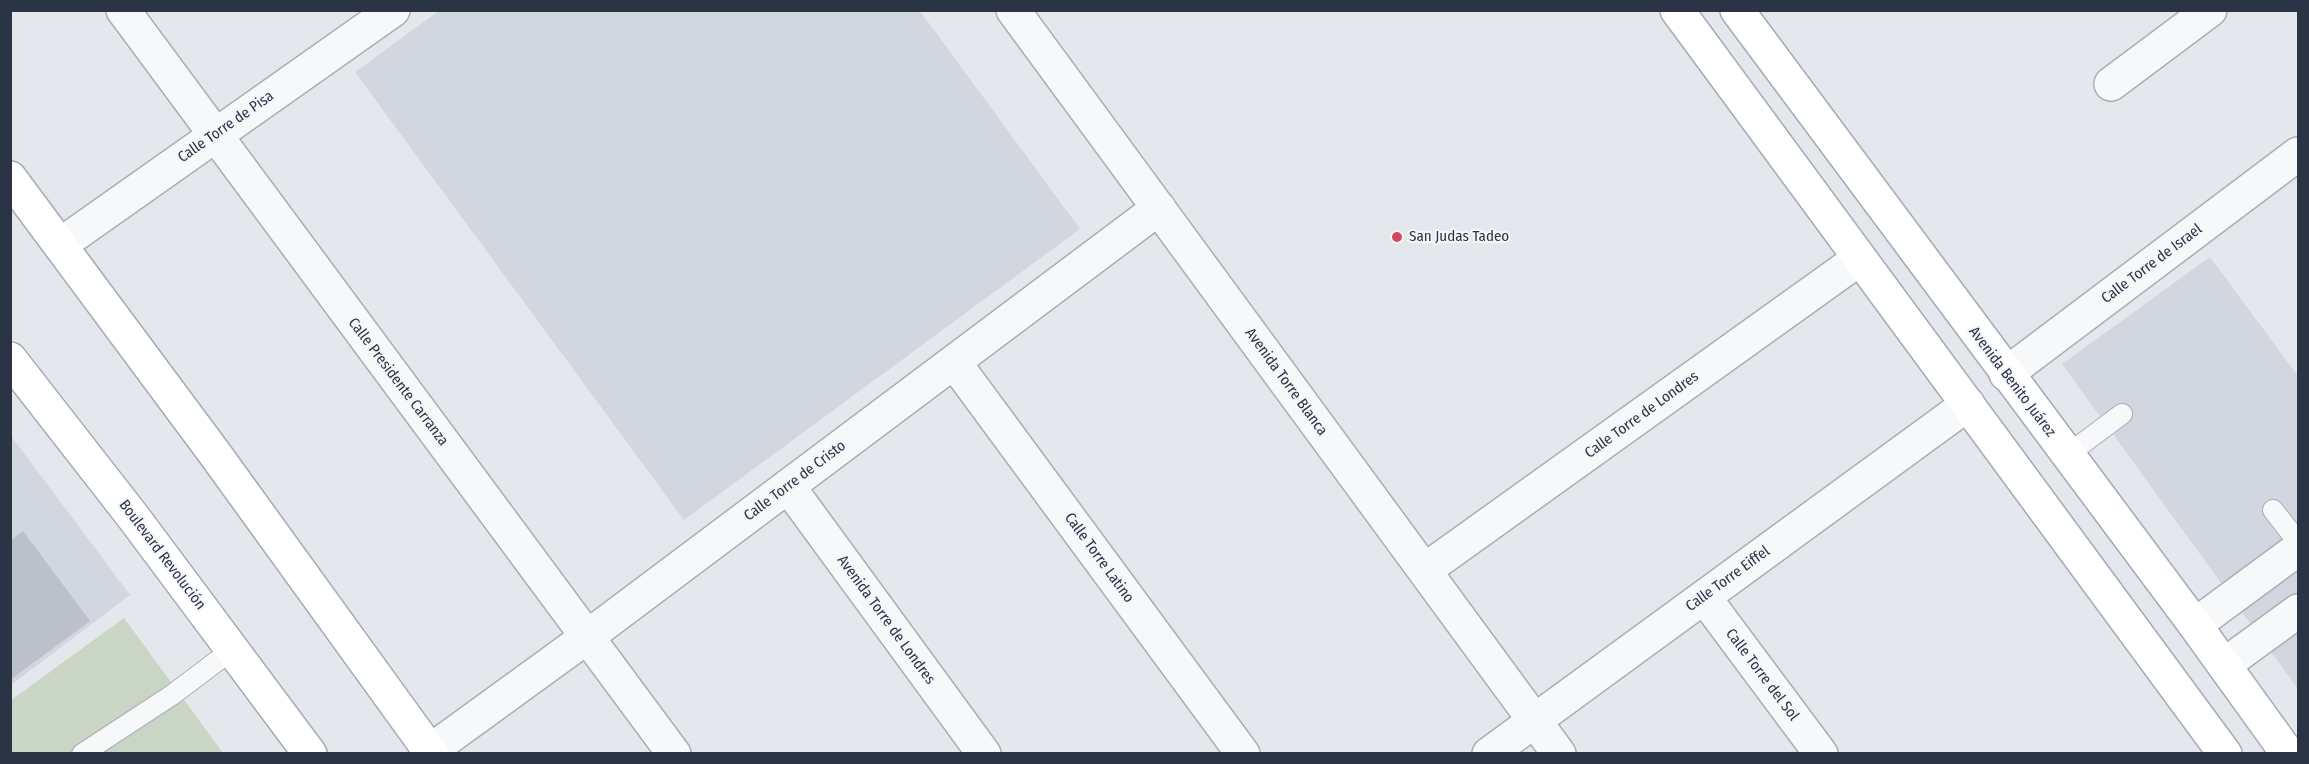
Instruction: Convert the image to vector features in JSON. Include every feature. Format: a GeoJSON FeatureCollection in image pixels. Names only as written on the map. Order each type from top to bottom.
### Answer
{"type":"FeatureCollection","features":[{"type":"Feature","properties":{"kind":"main road"},"geometry":{"type":"LineString","coordinates":[[1677,10],[2225,753]]}},
{"type":"Feature","properties":{"kind":"main road","name":"Avenida Benito Juárez"},"geometry":{"type":"LineString","coordinates":[[1737,10],[2288,753]]}},
{"type":"Feature","properties":{"kind":"main road"},"geometry":{"type":"LineString","coordinates":[[10,178],[215,454],[431,752]]}},
{"type":"Feature","properties":{"kind":"main road","name":"Boulevard Revolución"},"geometry":{"type":"LineString","coordinates":[[16,377],[233,649],[310,753]]}},
{"type":"Feature","properties":{"kind":"street","name":"Calle Presidente Carranza"},"geometry":{"type":"LineString","coordinates":[[123,10],[674,753]]}},
{"type":"Feature","properties":{"kind":"street","name":"Calle Torre de Pisa"},"geometry":{"type":"LineString","coordinates":[[60,245],[214,134],[393,10]]}},
{"type":"Feature","properties":{"kind":"street","name":"Avenida Torre Blanca"},"geometry":{"type":"LineString","coordinates":[[1013,10],[1559,753]]}},
{"type":"Feature","properties":{"kind":"street"},"geometry":{"type":"LineString","coordinates":[[2111,84],[2201,13]]}},
{"type":"Feature","properties":{"kind":"street","name":"Calle Torre de Israel"},"geometry":{"type":"LineString","coordinates":[[2006,374],[2298,154]]}},
{"type":"Feature","properties":{"kind":"street","name":"Calle Torre de Cristo"},"geometry":{"type":"LineString","coordinates":[[431,752],[1159,208]]}},
{"type":"Feature","properties":{"kind":"street","name":"Calle Torre de Londres"},"geometry":{"type":"LineString","coordinates":[[1425,570],[1859,259]]}},
{"type":"Feature","properties":{"kind":"street","name":"Calle Torre Latino"},"geometry":{"type":"LineString","coordinates":[[954,362],[1243,753]]}},
{"type":"Feature","properties":{"kind":"street","name":"Calle Torre Eiffel"},"geometry":{"type":"LineString","coordinates":[[1489,753],[1968,404]]}},
{"type":"Feature","properties":{"kind":"street","name":"Avenida Torre de Londres"},"geometry":{"type":"LineString","coordinates":[[788,486],[984,753]]}},
{"type":"Feature","properties":{"kind":"street"},"geometry":{"type":"LineString","coordinates":[[2195,626],[2298,549]]}},
{"type":"Feature","properties":{"kind":"street","name":"Calle Torre del Sol"},"geometry":{"type":"LineString","coordinates":[[1704,597],[1821,753]]}},
{"type":"Feature","properties":{"kind":"street"},"geometry":{"type":"LineString","coordinates":[[2224,665],[2298,611]]}},
{"type":"Feature","properties":{"kind":"lane"},"geometry":{"type":"LineString","coordinates":[[2067,455],[2122,414]]}},
{"type":"Feature","properties":{"kind":"lane"},"geometry":{"type":"LineString","coordinates":[[2273,510],[2298,542]]}},
{"type":"Feature","properties":{"kind":"lane"},"geometry":{"type":"LineString","coordinates":[[82,753],[172,695],[233,649]]}},
{"type":"Feature","properties":{"kind":"shaded area"},"geometry":{"type":"Polygon","coordinates":[[[439,11],[920,11],[1080,229],[684,520],[355,72],[439,11]]]}},
{"type":"Feature","properties":{"kind":"shaded area"},"geometry":{"type":"Polygon","coordinates":[[[2210,257],[2298,376],[2298,689],[2062,364],[2210,257]]]}},
{"type":"Feature","properties":{"kind":"shaded area"},"geometry":{"type":"Polygon","coordinates":[[[11,436],[130,595],[11,685],[11,436]]]}},
{"type":"Feature","properties":{"kind":"green space"},"geometry":{"type":"Polygon","coordinates":[[[124,618],[223,753],[11,753],[10,701],[124,618]]]}},
{"type":"Feature","properties":{"kind":"building"},"geometry":{"type":"Polygon","coordinates":[[[23,531],[90,621],[10,680],[10,541],[23,531]]]}},
{"type":"Feature","properties":{"kind":"place","name":"San Judas Tadeo"},"geometry":{"type":"Point","coordinates":[1397,237]}}]}
